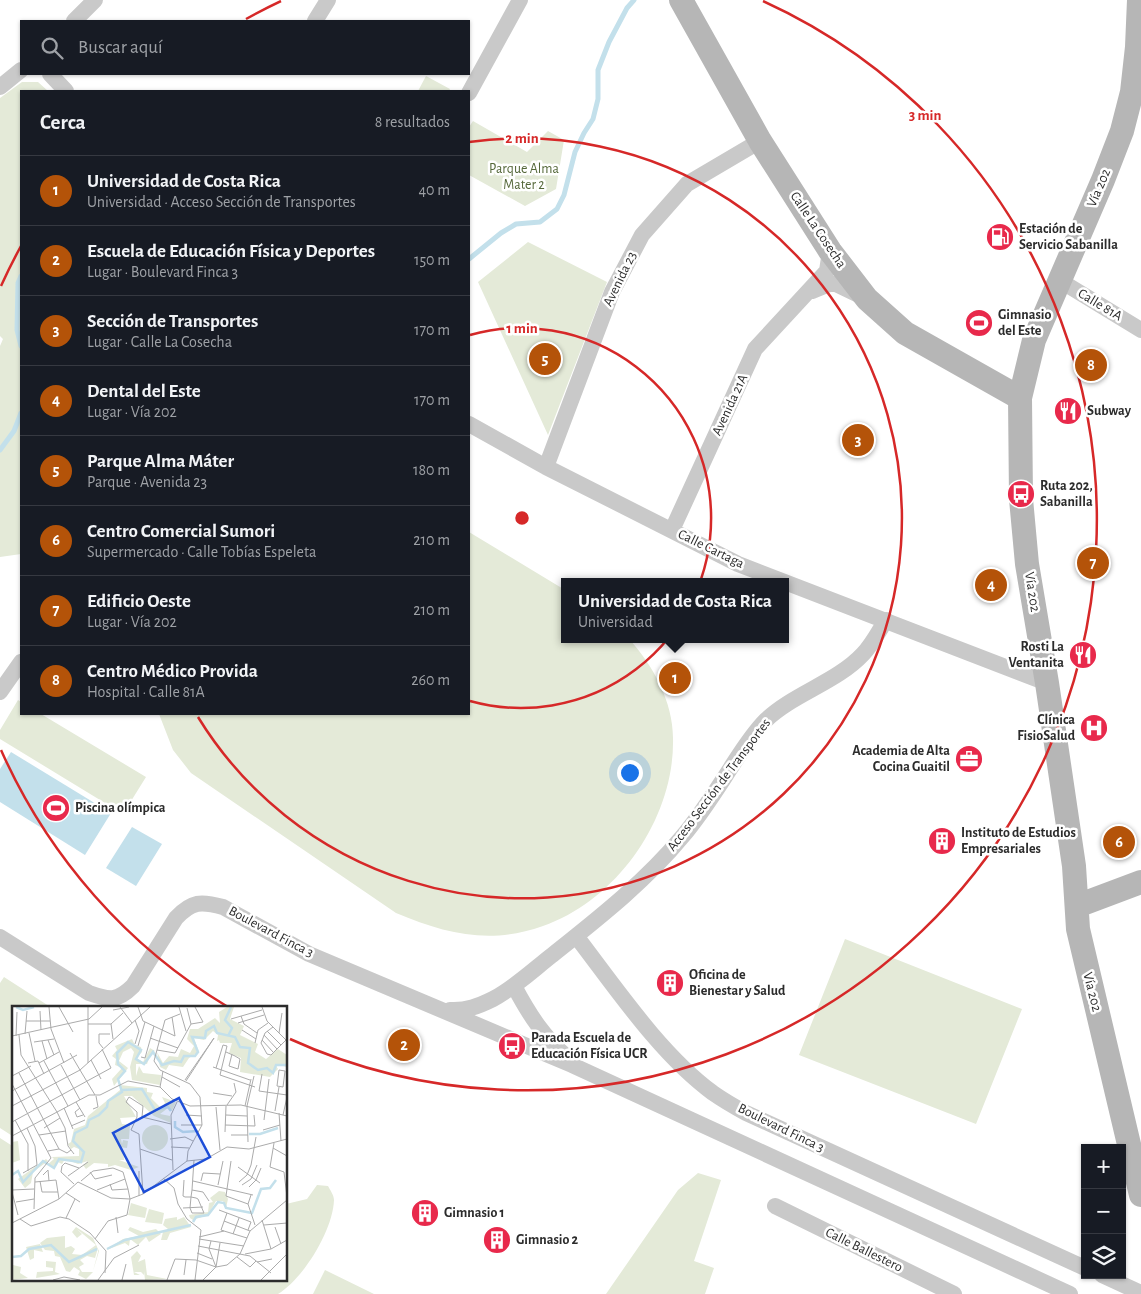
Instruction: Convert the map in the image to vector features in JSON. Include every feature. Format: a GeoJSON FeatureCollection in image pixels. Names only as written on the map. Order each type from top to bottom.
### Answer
{"type":"FeatureCollection","features":[{"type":"Feature","properties":{"kind":"main road","name":"Calle La Cosecha"},"geometry":{"type":"LineString","coordinates":[[681,0],[760,142],[830,251],[867,299],[905,333],[1020,398]]}},
{"type":"Feature","properties":{"kind":"main road","name":"Vía 202"},"geometry":{"type":"LineString","coordinates":[[1139,0],[1137,47],[1132,92],[1122,132],[1034,340],[1020,398],[1021,498],[1026,554],[1074,866],[1078,929],[1141,1195]]}},
{"type":"Feature","properties":{"kind":"main road"},"geometry":{"type":"LineString","coordinates":[[1077,906],[1141,882]]}},
{"type":"Feature","properties":{"kind":"street"},"geometry":{"type":"LineString","coordinates":[[75,20],[95,0]]}},
{"type":"Feature","properties":{"kind":"street"},"geometry":{"type":"LineString","coordinates":[[316,20],[328,0]]}},
{"type":"Feature","properties":{"kind":"street"},"geometry":{"type":"LineString","coordinates":[[470,91],[520,0]]}},
{"type":"Feature","properties":{"kind":"street"},"geometry":{"type":"LineString","coordinates":[[0,87],[20,71]]}},
{"type":"Feature","properties":{"kind":"street"},"geometry":{"type":"LineString","coordinates":[[51,75],[65,90]]}},
{"type":"Feature","properties":{"kind":"street","name":"Avenida 23"},"geometry":{"type":"LineString","coordinates":[[546,467],[612,292],[642,235],[687,184],[760,142]]}},
{"type":"Feature","properties":{"kind":"street","name":"Avenida 21A"},"geometry":{"type":"LineString","coordinates":[[672,530],[755,349],[827,271],[830,251]]}},
{"type":"Feature","properties":{"kind":"street","name":"Calle 81A"},"geometry":{"type":"LineString","coordinates":[[1059,280],[1141,330]]}},
{"type":"Feature","properties":{"kind":"street","name":"Avenida 21A"},"geometry":{"type":"LineString","coordinates":[[807,293],[828,284],[836,284],[867,299]]}},
{"type":"Feature","properties":{"kind":"street","name":"Calle Cartaga"},"geometry":{"type":"LineString","coordinates":[[470,425],[546,467],[738,564],[775,578]]}},
{"type":"Feature","properties":{"kind":"street","name":"Calle Cartaga"},"geometry":{"type":"LineString","coordinates":[[789,583],[1047,683]]}},
{"type":"Feature","properties":{"kind":"street","name":"Acceso Sección de Transportes"},"geometry":{"type":"LineString","coordinates":[[576,936],[638,883],[682,837],[758,728],[767,719],[863,654],[886,620]]}},
{"type":"Feature","properties":{"kind":"street"},"geometry":{"type":"LineString","coordinates":[[0,692],[20,663]]}},
{"type":"Feature","properties":{"kind":"street","name":"Boulevard Finca 3"},"geometry":{"type":"LineString","coordinates":[[0,937],[89,993],[114,999],[124,995],[133,986],[176,918],[184,909],[196,903],[207,903],[223,907],[310,954],[579,1068],[1070,1294]]}},
{"type":"Feature","properties":{"kind":"street","name":"Boulevard Finca 3"},"geometry":{"type":"LineString","coordinates":[[445,1010],[461,1011],[494,998],[514,986],[576,936],[648,1029],[681,1065],[712,1092],[746,1113],[1081,1266]]}},
{"type":"Feature","properties":{"kind":"street","name":"Boulevard Finca 3"},"geometry":{"type":"LineString","coordinates":[[514,986],[530,1015],[546,1037],[579,1068]]}},
{"type":"Feature","properties":{"kind":"street","name":"Calle Ballestero"},"geometry":{"type":"LineString","coordinates":[[775,1206],[954,1294]]}},
{"type":"Feature","properties":{"kind":"street"},"geometry":{"type":"LineString","coordinates":[[1111,1279],[1141,1293]]}},
{"type":"Feature","properties":{"kind":"green space"},"geometry":{"type":"Polygon","coordinates":[[[426,76],[450,89],[450,90],[419,90],[426,76]]]}},
{"type":"Feature","properties":{"kind":"green space"},"geometry":{"type":"Polygon","coordinates":[[[22,82],[38,82],[47,90],[20,90],[20,554],[0,557],[0,346],[3,339],[0,336],[0,98],[22,82]]]}},
{"type":"Feature","properties":{"kind":"green space","name":"Parque Alma Mater 2"},"geometry":{"type":"Polygon","coordinates":[[[473,121],[527,152],[548,131],[564,140],[556,189],[525,206],[470,176],[470,126],[473,121]]]}},
{"type":"Feature","properties":{"kind":"green space"},"geometry":{"type":"Polygon","coordinates":[[[528,242],[607,282],[548,435],[478,282],[528,242]]]}},
{"type":"Feature","properties":{"kind":"green space"},"geometry":{"type":"Polygon","coordinates":[[[470,533],[561,588],[561,643],[633,643],[646,660],[660,685],[669,711],[673,738],[671,768],[664,797],[653,825],[637,852],[618,876],[595,897],[570,914],[524,932],[486,936],[433,927],[396,913],[191,773],[173,750],[159,715],[470,715],[470,533]]]}},
{"type":"Feature","properties":{"kind":"green space"},"geometry":{"type":"Polygon","coordinates":[[[18,700],[20,701],[20,715],[43,715],[146,777],[123,814],[0,739],[0,730],[18,700]]]}},
{"type":"Feature","properties":{"kind":"green space"},"geometry":{"type":"Polygon","coordinates":[[[845,939],[1022,1009],[976,1124],[799,1055],[845,939]]]}},
{"type":"Feature","properties":{"kind":"green space"},"geometry":{"type":"Polygon","coordinates":[[[4,977],[49,1006],[12,1006],[12,1136],[0,1128],[0,983],[4,977]]]}},
{"type":"Feature","properties":{"kind":"green space"},"geometry":{"type":"Polygon","coordinates":[[[0,1138],[12,1146],[12,1282],[288,1282],[288,1204],[307,1199],[317,1185],[328,1186],[333,1194],[332,1212],[323,1239],[298,1277],[278,1294],[0,1294],[0,1138]]]}},
{"type":"Feature","properties":{"kind":"green space"},"geometry":{"type":"Polygon","coordinates":[[[698,1173],[721,1180],[694,1261],[714,1268],[705,1294],[606,1294],[678,1190],[698,1173]]]}},
{"type":"Feature","properties":{"kind":"green space"},"geometry":{"type":"Polygon","coordinates":[[[325,1270],[374,1294],[313,1294],[325,1270]]]}},
{"type":"Feature","properties":{"kind":"water","name":"Piscina olímpica"},"geometry":{"type":"Polygon","coordinates":[[[11,752],[111,813],[85,855],[0,802],[0,769],[11,752]]]}},
{"type":"Feature","properties":{"kind":"water"},"geometry":{"type":"Polygon","coordinates":[[[132,827],[162,844],[136,886],[106,868],[132,827]]]}},
{"type":"Feature","properties":{"kind":"waterway"},"geometry":{"type":"LineString","coordinates":[[470,258],[501,233],[516,224],[540,222],[557,209],[564,195],[575,152],[593,119],[598,99],[598,70],[609,42],[627,8],[634,0]]}},
{"type":"Feature","properties":{"kind":"waterway"},"geometry":{"type":"LineString","coordinates":[[20,278],[18,283],[17,330],[20,342]]}},
{"type":"Feature","properties":{"kind":"waterway"},"geometry":{"type":"LineString","coordinates":[[0,450],[14,431],[20,416]]}},
{"type":"Feature","properties":{"kind":"place","name":"Estación de Servicio Sabanilla"},"geometry":{"type":"Point","coordinates":[1000,237]}},
{"type":"Feature","properties":{"kind":"place","name":"Gimnasio del Este"},"geometry":{"type":"Point","coordinates":[979,323]}},
{"type":"Feature","properties":{"kind":"place","name":"Parque Alma Máter"},"geometry":{"type":"Point","coordinates":[545,359]}},
{"type":"Feature","properties":{"kind":"place","name":"Centro Médico Provida"},"geometry":{"type":"Point","coordinates":[1091,365]}},
{"type":"Feature","properties":{"kind":"place","name":"Subway"},"geometry":{"type":"Point","coordinates":[1068,411]}},
{"type":"Feature","properties":{"kind":"place","name":"Sección de Transportes"},"geometry":{"type":"Point","coordinates":[858,440]}},
{"type":"Feature","properties":{"kind":"place","name":"Ruta 202, Sabanilla"},"geometry":{"type":"Point","coordinates":[1021,494]}},
{"type":"Feature","properties":{"kind":"place","name":"Edificio Oeste"},"geometry":{"type":"Point","coordinates":[1093,563]}},
{"type":"Feature","properties":{"kind":"place","name":"Dental del Este"},"geometry":{"type":"Point","coordinates":[991,585]}},
{"type":"Feature","properties":{"kind":"place","name":"Rosti La Ventanita"},"geometry":{"type":"Point","coordinates":[1083,655]}},
{"type":"Feature","properties":{"kind":"place","name":"Universidad de Costa Rica"},"geometry":{"type":"Point","coordinates":[675,678]}},
{"type":"Feature","properties":{"kind":"place","name":"Clínica FisioSalud"},"geometry":{"type":"Point","coordinates":[1094,728]}},
{"type":"Feature","properties":{"kind":"place","name":"Academia de Alta Cocina Guaitil"},"geometry":{"type":"Point","coordinates":[969,759]}},
{"type":"Feature","properties":{"kind":"place","name":"Piscina olímpica"},"geometry":{"type":"Point","coordinates":[56,808]}},
{"type":"Feature","properties":{"kind":"place","name":"Instituto de Estudios Empresariales"},"geometry":{"type":"Point","coordinates":[942,841]}},
{"type":"Feature","properties":{"kind":"place","name":"Centro Comercial Sumori"},"geometry":{"type":"Point","coordinates":[1119,842]}},
{"type":"Feature","properties":{"kind":"place","name":"Oficina de Bienestar y Salud"},"geometry":{"type":"Point","coordinates":[670,983]}},
{"type":"Feature","properties":{"kind":"place","name":"Escuela de Educación Física y Deportes"},"geometry":{"type":"Point","coordinates":[404,1045]}},
{"type":"Feature","properties":{"kind":"place","name":"Parada Escuela de Educación Física UCR"},"geometry":{"type":"Point","coordinates":[512,1046]}},
{"type":"Feature","properties":{"kind":"place","name":"Gimnasio 1"},"geometry":{"type":"Point","coordinates":[425,1213]}},
{"type":"Feature","properties":{"kind":"place","name":"Gimnasio 2"},"geometry":{"type":"Point","coordinates":[497,1240]}}]}
